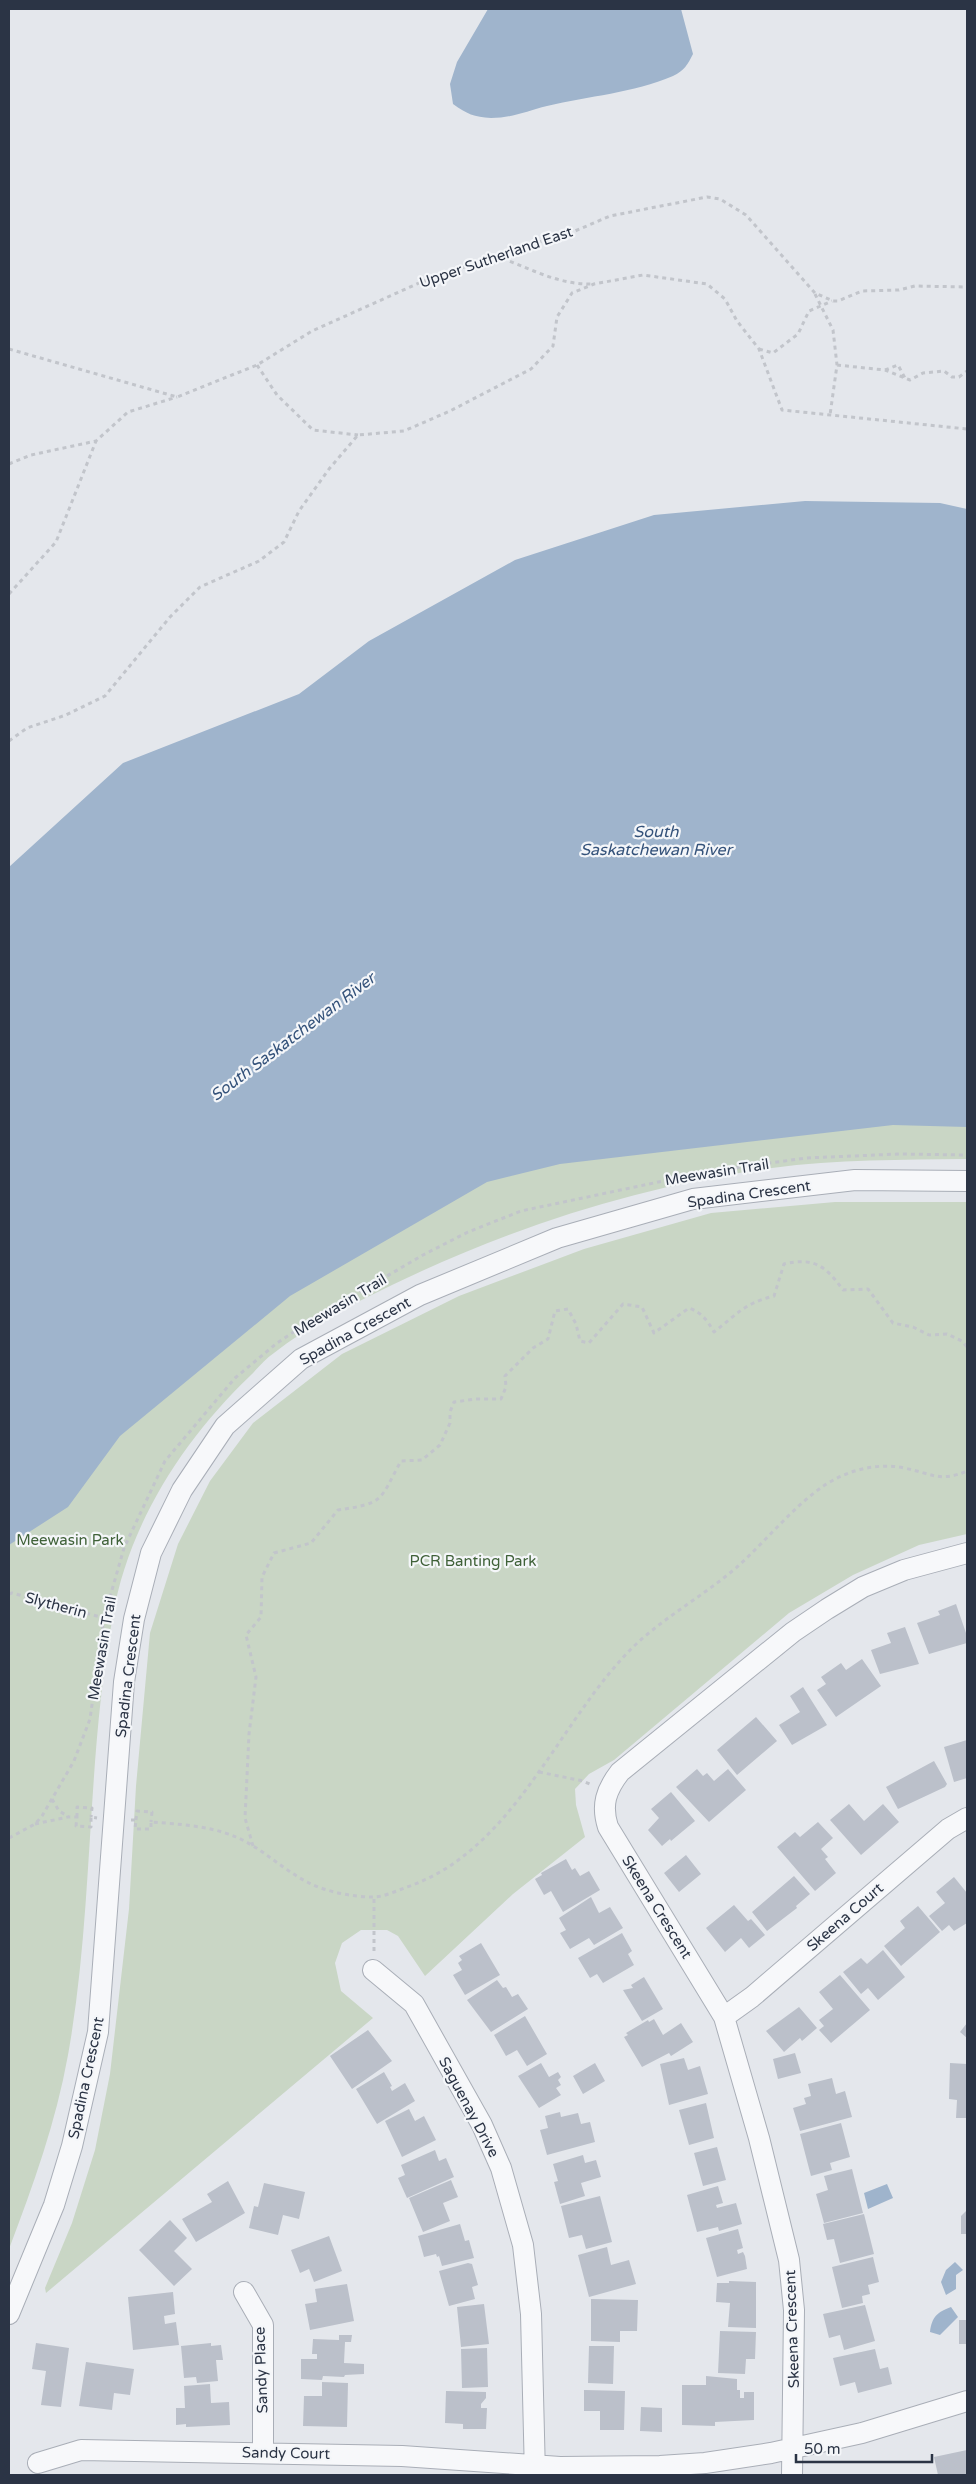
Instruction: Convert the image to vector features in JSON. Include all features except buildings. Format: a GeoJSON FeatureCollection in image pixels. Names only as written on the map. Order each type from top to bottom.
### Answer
{"type":"FeatureCollection","features":[{"type":"Feature","properties":{"kind":"street","name":"Spadina Crescent"},"geometry":{"type":"LineString","coordinates":[[9,2314],[54,2205],[72,2146],[98,2032],[124,1682],[134,1619],[151,1553],[182,1490],[225,1426],[300,1359],[420,1294],[557,1238],[693,1200],[855,1180],[967,1181]]}},
{"type":"Feature","properties":{"kind":"street","name":"Skeena Crescent"},"geometry":{"type":"LineString","coordinates":[[792,2475],[794,2310],[789,2260],[759,2138],[724,2017],[608,1827],[603,1804],[612,1782],[620,1772],[778,1644],[827,1609],[863,1587],[904,1570],[967,1553]]}},
{"type":"Feature","properties":{"kind":"street","name":"Skeena Court"},"geometry":{"type":"LineString","coordinates":[[724,2017],[759,1991],[948,1829],[967,1818]]}},
{"type":"Feature","properties":{"kind":"street","name":"Saguenay Drive"},"geometry":{"type":"LineString","coordinates":[[373,1970],[414,2004],[482,2125],[501,2168],[523,2245],[531,2314],[535,2470]]}},
{"type":"Feature","properties":{"kind":"street","name":"Sandy Place"},"geometry":{"type":"LineString","coordinates":[[244,2292],[263,2325],[263,2453]]}},
{"type":"Feature","properties":{"kind":"street","name":"Sandy Court"},"geometry":{"type":"LineString","coordinates":[[38,2463],[81,2450],[402,2456],[535,2470],[660,2466],[744,2458],[793,2448],[862,2433],[967,2401]]}},
{"type":"Feature","properties":{"kind":"path","name":"Upper Sutherland East"},"geometry":{"type":"LineString","coordinates":[[96,441],[128,412],[177,397],[257,365],[312,330],[419,283],[494,256],[568,234],[610,216],[707,198],[720,199],[746,215],[815,293],[833,301]]}},
{"type":"Feature","properties":{"kind":"path"},"geometry":{"type":"LineString","coordinates":[[494,256],[520,264],[558,280],[576,284],[594,284],[643,275],[707,284],[725,299],[737,321],[759,349],[782,410],[967,429]]}},
{"type":"Feature","properties":{"kind":"path"},"geometry":{"type":"LineString","coordinates":[[257,365],[277,395],[313,430],[358,436],[404,431],[450,411],[531,369],[553,346],[557,317],[572,293],[594,284]]}},
{"type":"Feature","properties":{"kind":"path"},"geometry":{"type":"LineString","coordinates":[[759,349],[773,353],[798,334],[808,311],[820,304],[838,301],[862,292],[898,290],[915,286],[967,287]]}},
{"type":"Feature","properties":{"kind":"path"},"geometry":{"type":"LineString","coordinates":[[815,293],[833,330],[837,365],[830,415]]}},
{"type":"Feature","properties":{"kind":"path"},"geometry":{"type":"LineString","coordinates":[[9,349],[177,397]]}},
{"type":"Feature","properties":{"kind":"path"},"geometry":{"type":"LineString","coordinates":[[837,365],[885,370],[910,380],[924,374],[944,370],[952,377],[959,376],[967,371]]}},
{"type":"Feature","properties":{"kind":"path"},"geometry":{"type":"LineString","coordinates":[[885,370],[898,365],[905,378]]}},
{"type":"Feature","properties":{"kind":"path"},"geometry":{"type":"LineString","coordinates":[[9,741],[27,728],[66,715],[104,696],[170,617],[200,587],[260,561],[284,542],[299,511],[329,469],[358,436]]}},
{"type":"Feature","properties":{"kind":"path"},"geometry":{"type":"LineString","coordinates":[[9,464],[31,455],[96,441]]}},
{"type":"Feature","properties":{"kind":"path"},"geometry":{"type":"LineString","coordinates":[[9,594],[56,542],[96,441]]}},
{"type":"Feature","properties":{"kind":"path","name":"Meewasin Trail"},"geometry":{"type":"LineString","coordinates":[[9,1838],[35,1824],[74,1762],[90,1720],[104,1618],[124,1548],[165,1460],[235,1378],[277,1344],[315,1318],[423,1255],[468,1232],[521,1211],[706,1172],[806,1158],[899,1154],[967,1155]]}},
{"type":"Feature","properties":{"kind":"path"},"geometry":{"type":"LineString","coordinates":[[253,1846],[245,1818],[249,1734],[256,1677],[246,1635],[261,1616],[262,1577],[274,1552],[311,1542],[338,1510],[369,1506],[384,1494],[401,1461],[422,1460],[440,1445],[450,1423],[450,1412],[454,1402],[476,1399],[501,1399],[506,1387],[505,1376],[533,1348],[548,1339],[555,1311],[568,1309],[576,1324],[580,1342],[589,1342],[623,1304],[642,1307],[654,1333],[689,1308],[699,1312],[708,1320],[714,1332],[744,1306],[756,1300],[774,1296],[784,1264],[811,1262],[831,1273],[843,1290],[868,1289],[893,1323],[913,1327],[929,1335],[947,1334],[962,1341],[967,1347]]}},
{"type":"Feature","properties":{"kind":"path"},"geometry":{"type":"LineString","coordinates":[[151,1822],[215,1831],[235,1836],[309,1883],[346,1894],[374,1897],[417,1884],[456,1861],[477,1845],[540,1772],[618,1662],[640,1640],[738,1566],[796,1509],[823,1487],[846,1473],[880,1466],[904,1468],[950,1478],[967,1471]]}},
{"type":"Feature","properties":{"kind":"path","name":"Slytherin"},"geometry":{"type":"LineString","coordinates":[[9,1594],[12,1593],[56,1604],[104,1618]]}},
{"type":"Feature","properties":{"kind":"path"},"geometry":{"type":"LineString","coordinates":[[540,1772],[588,1783]]}},
{"type":"Feature","properties":{"kind":"path"},"geometry":{"type":"LineString","coordinates":[[52,1799],[59,1811],[70,1817]]}},
{"type":"Feature","properties":{"kind":"path"},"geometry":{"type":"LineString","coordinates":[[77,1808],[92,1808],[91,1827],[76,1826],[76,1817],[77,1808]]}},
{"type":"Feature","properties":{"kind":"path"},"geometry":{"type":"LineString","coordinates":[[136,1811],[152,1812],[151,1830],[135,1829],[136,1820],[136,1811]]}},
{"type":"Feature","properties":{"kind":"path"},"geometry":{"type":"LineString","coordinates":[[35,1824],[76,1817]]}},
{"type":"Feature","properties":{"kind":"path"},"geometry":{"type":"LineString","coordinates":[[91,1818],[136,1820]]}},
{"type":"Feature","properties":{"kind":"path"},"geometry":{"type":"LineString","coordinates":[[374,1897],[375,1933]]}},
{"type":"Feature","properties":{"kind":"green space","name":"Meewasin Park"},"geometry":{"type":"Polygon","coordinates":[[[967,1118],[967,1159],[870,1160],[821,1163],[723,1176],[625,1198],[530,1227],[483,1245],[392,1285],[316,1325],[287,1343],[265,1361],[203,1428],[181,1456],[162,1485],[132,1548],[121,1581],[104,1670],[98,1725],[82,1945],[68,2055],[50,2129],[35,2178],[9,2249],[9,1513],[240,1314],[494,1159],[967,1118]]]}},
{"type":"Feature","properties":{"kind":"green space","name":"PCR Banting Park"},"geometry":{"type":"Polygon","coordinates":[[[835,1202],[967,1202],[967,1534],[919,1545],[853,1575],[789,1613],[614,1760],[589,1774],[575,1789],[576,1805],[585,1837],[513,1894],[425,1976],[398,1936],[387,1930],[361,1930],[342,1943],[335,1963],[341,1991],[373,2018],[46,2293],[45,2288],[72,2223],[95,2150],[110,2074],[129,1909],[136,1786],[150,1633],[178,1544],[210,1481],[253,1423],[342,1354],[459,1296],[584,1249],[711,1213],[835,1202]]]}},
{"type":"Feature","properties":{"kind":"water"},"geometry":{"type":"Polygon","coordinates":[[[488,9],[681,9],[693,54],[680,72],[658,82],[611,94],[547,106],[506,117],[475,116],[453,104],[450,84],[457,62],[488,9]]]}},
{"type":"Feature","properties":{"kind":"water","name":"South Saskatchewan River"},"geometry":{"type":"Polygon","coordinates":[[[805,501],[940,503],[967,509],[967,1127],[893,1125],[560,1164],[487,1182],[290,1296],[120,1436],[68,1507],[9,1545],[9,867],[123,763],[299,694],[369,641],[515,560],[654,515],[805,501]]]}},
{"type":"Feature","properties":{"kind":"water"},"geometry":{"type":"Polygon","coordinates":[[[887,2184],[893,2198],[868,2209],[864,2193],[887,2184]]]}},
{"type":"Feature","properties":{"kind":"water"},"geometry":{"type":"Polygon","coordinates":[[[955,2262],[963,2270],[956,2275],[956,2289],[946,2295],[941,2282],[946,2270],[955,2262]]]}},
{"type":"Feature","properties":{"kind":"water"},"geometry":{"type":"Polygon","coordinates":[[[951,2307],[958,2317],[940,2335],[930,2332],[932,2322],[936,2316],[951,2307]]]}}]}
